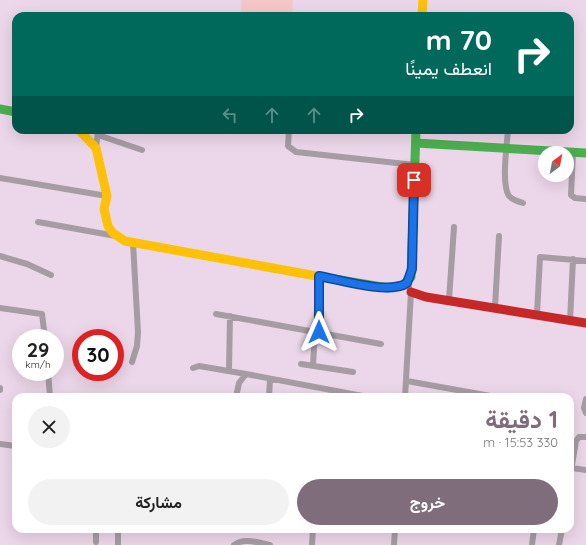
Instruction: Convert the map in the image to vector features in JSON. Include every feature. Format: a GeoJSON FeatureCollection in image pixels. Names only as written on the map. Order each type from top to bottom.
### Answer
{"type":"FeatureCollection","features":[{"type":"Feature","properties":{"kind":"street"},"geometry":{"type":"LineString","coordinates":[[422,12],[423,0]]}},
{"type":"Feature","properties":{"kind":"street"},"geometry":{"type":"LineString","coordinates":[[0,110],[12,112]]}},
{"type":"Feature","properties":{"kind":"street"},"geometry":{"type":"LineString","coordinates":[[84,134],[96,148]]}},
{"type":"Feature","properties":{"kind":"street"},"geometry":{"type":"LineString","coordinates":[[98,134],[96,148],[107,196],[104,209],[107,222],[113,233],[120,236],[125,241],[371,286],[409,288],[418,295],[586,323]]}},
{"type":"Feature","properties":{"kind":"street"},"geometry":{"type":"LineString","coordinates":[[101,134],[142,150]]}},
{"type":"Feature","properties":{"kind":"street"},"geometry":{"type":"LineString","coordinates":[[289,134],[288,146],[296,152],[415,165]]}},
{"type":"Feature","properties":{"kind":"street"},"geometry":{"type":"LineString","coordinates":[[406,393],[409,288],[412,269],[416,134]]}},
{"type":"Feature","properties":{"kind":"street"},"geometry":{"type":"LineString","coordinates":[[508,134],[507,192],[513,200],[523,203]]}},
{"type":"Feature","properties":{"kind":"street"},"geometry":{"type":"LineString","coordinates":[[416,143],[538,151]]}},
{"type":"Feature","properties":{"kind":"street"},"geometry":{"type":"LineString","coordinates":[[574,153],[586,153]]}},
{"type":"Feature","properties":{"kind":"street"},"geometry":{"type":"LineString","coordinates":[[0,178],[107,196]]}},
{"type":"Feature","properties":{"kind":"street"},"geometry":{"type":"LineString","coordinates":[[572,182],[571,195],[575,198],[586,199]]}},
{"type":"Feature","properties":{"kind":"street"},"geometry":{"type":"LineString","coordinates":[[38,222],[120,236]]}},
{"type":"Feature","properties":{"kind":"street"},"geometry":{"type":"LineString","coordinates":[[449,300],[454,227]]}},
{"type":"Feature","properties":{"kind":"street"},"geometry":{"type":"LineString","coordinates":[[495,307],[499,236]]}},
{"type":"Feature","properties":{"kind":"street"},"geometry":{"type":"LineString","coordinates":[[132,362],[137,346],[138,332],[133,243]]}},
{"type":"Feature","properties":{"kind":"street"},"geometry":{"type":"LineString","coordinates":[[0,256],[27,264],[51,275]]}},
{"type":"Feature","properties":{"kind":"street"},"geometry":{"type":"LineString","coordinates":[[537,314],[540,257],[586,261]]}},
{"type":"Feature","properties":{"kind":"street"},"geometry":{"type":"LineString","coordinates":[[570,321],[573,259]]}},
{"type":"Feature","properties":{"kind":"street"},"geometry":{"type":"LineString","coordinates":[[313,365],[317,332],[319,276]]}},
{"type":"Feature","properties":{"kind":"street"},"geometry":{"type":"LineString","coordinates":[[0,308],[42,314],[44,329]]}},
{"type":"Feature","properties":{"kind":"street"},"geometry":{"type":"LineString","coordinates":[[216,314],[381,344]]}},
{"type":"Feature","properties":{"kind":"street"},"geometry":{"type":"LineString","coordinates":[[229,370],[230,316]]}},
{"type":"Feature","properties":{"kind":"street"},"geometry":{"type":"LineString","coordinates":[[301,364],[352,372]]}},
{"type":"Feature","properties":{"kind":"street"},"geometry":{"type":"LineString","coordinates":[[193,368],[198,366],[229,370],[346,393]]}},
{"type":"Feature","properties":{"kind":"street"},"geometry":{"type":"LineString","coordinates":[[237,393],[239,383],[246,374]]}},
{"type":"Feature","properties":{"kind":"street"},"geometry":{"type":"LineString","coordinates":[[270,379],[270,393]]}},
{"type":"Feature","properties":{"kind":"street"},"geometry":{"type":"LineString","coordinates":[[49,381],[50,393]]}},
{"type":"Feature","properties":{"kind":"street"},"geometry":{"type":"LineString","coordinates":[[407,381],[474,393]]}},
{"type":"Feature","properties":{"kind":"street"},"geometry":{"type":"LineString","coordinates":[[586,399],[584,408],[586,413]]}},
{"type":"Feature","properties":{"kind":"street"},"geometry":{"type":"LineString","coordinates":[[574,456],[577,439],[586,437]]}},
{"type":"Feature","properties":{"kind":"street"},"geometry":{"type":"LineString","coordinates":[[0,444],[12,446]]}},
{"type":"Feature","properties":{"kind":"street"},"geometry":{"type":"LineString","coordinates":[[574,468],[586,470]]}},
{"type":"Feature","properties":{"kind":"street"},"geometry":{"type":"LineString","coordinates":[[96,533],[96,542]]}},
{"type":"Feature","properties":{"kind":"street"},"geometry":{"type":"LineString","coordinates":[[118,533],[118,545]]}},
{"type":"Feature","properties":{"kind":"street"},"geometry":{"type":"LineString","coordinates":[[312,545],[313,533]]}},
{"type":"Feature","properties":{"kind":"street"},"geometry":{"type":"LineString","coordinates":[[394,545],[396,533]]}},
{"type":"Feature","properties":{"kind":"street"},"geometry":{"type":"LineString","coordinates":[[532,545],[534,533]]}},
{"type":"Feature","properties":{"kind":"street"},"geometry":{"type":"LineString","coordinates":[[559,545],[561,533]]}},
{"type":"Feature","properties":{"kind":"street"},"geometry":{"type":"LineString","coordinates":[[234,545],[237,542],[247,540],[270,545]]}},
{"type":"Feature","properties":{"kind":"shaded area"},"geometry":{"type":"Polygon","coordinates":[[[241,0],[293,0],[292,12],[241,12],[241,0]]]}},
{"type":"Feature","properties":{"kind":"traffic: fast"},"geometry":{"type":"LineString","coordinates":[[0,109],[12,111]]}},
{"type":"Feature","properties":{"kind":"traffic: fast"},"geometry":{"type":"LineString","coordinates":[[322,277],[388,288],[403,285],[411,277],[416,134]]}},
{"type":"Feature","properties":{"kind":"traffic: fast"},"geometry":{"type":"LineString","coordinates":[[416,143],[586,153]]}},
{"type":"Feature","properties":{"kind":"traffic: slow"},"geometry":{"type":"LineString","coordinates":[[422,12],[423,0]]}},
{"type":"Feature","properties":{"kind":"traffic: slow"},"geometry":{"type":"LineString","coordinates":[[83,134],[96,148],[107,196],[104,209],[108,226],[113,233],[125,241],[322,277]]}},
{"type":"Feature","properties":{"kind":"traffic: jam"},"geometry":{"type":"LineString","coordinates":[[411,292],[426,297],[586,323]]}},
{"type":"Feature","properties":{"kind":"route"},"geometry":{"type":"LineString","coordinates":[[319,332],[319,276],[371,286],[396,288],[407,283],[411,277],[414,180]]}}]}
